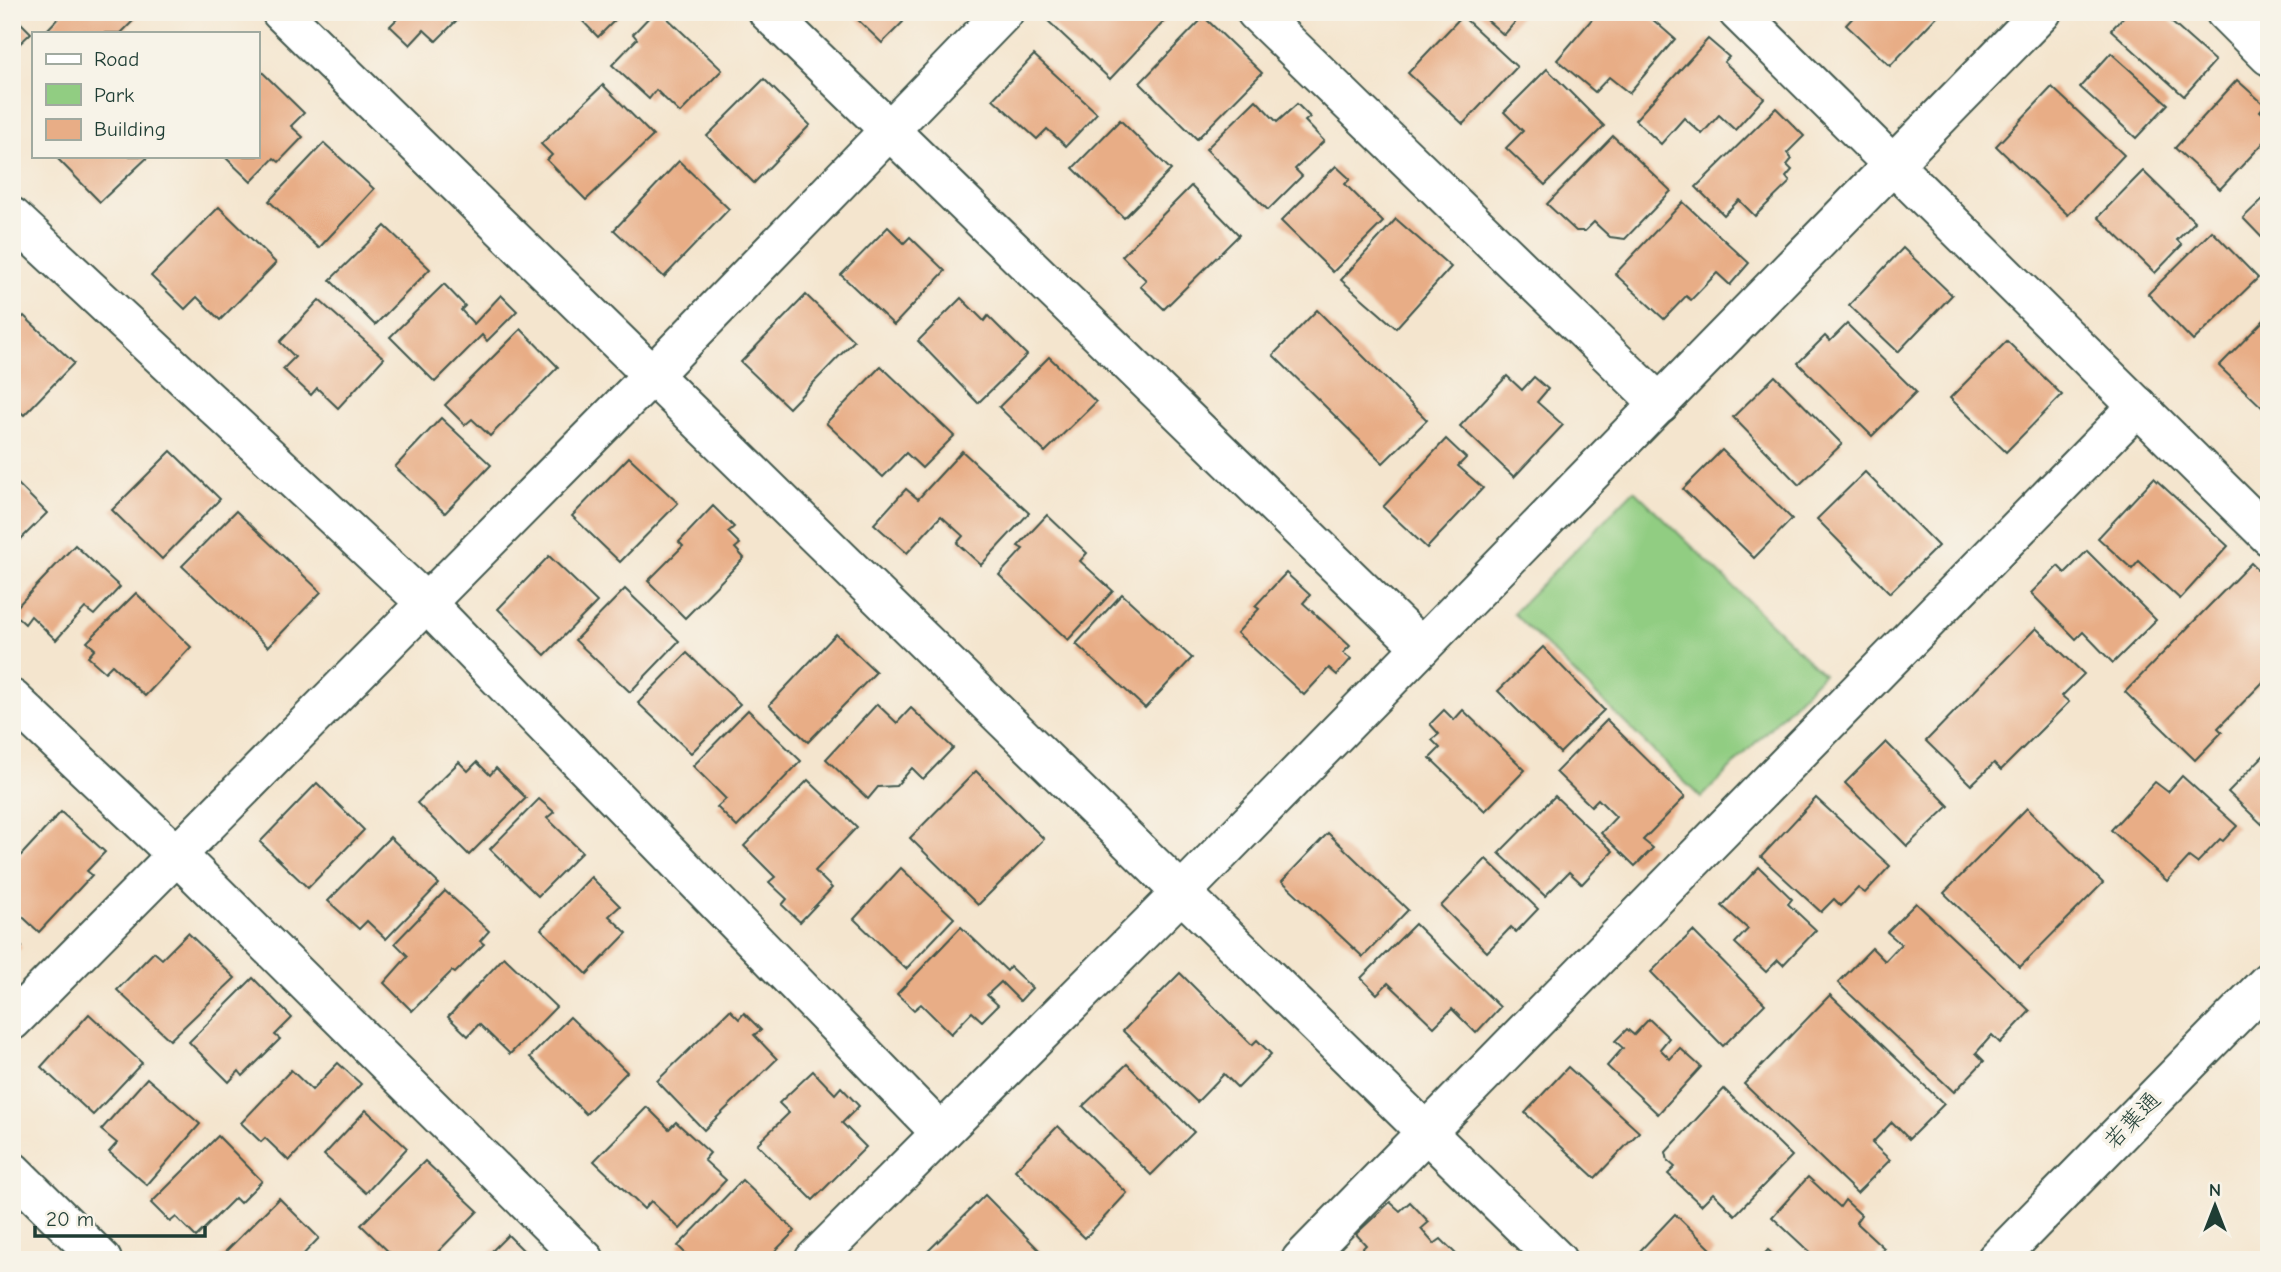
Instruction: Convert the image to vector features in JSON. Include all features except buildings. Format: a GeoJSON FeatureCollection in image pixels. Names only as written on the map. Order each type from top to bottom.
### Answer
{"type":"FeatureCollection","features":[{"type":"Feature","properties":{"kind":"street"},"geometry":{"type":"LineString","coordinates":[[281,12],[1557,1260]]}},
{"type":"Feature","properties":{"kind":"street"},"geometry":{"type":"LineString","coordinates":[[768,12],[1421,647]]}},
{"type":"Feature","properties":{"kind":"street"},"geometry":{"type":"LineString","coordinates":[[12,1021],[652,375],[1004,12]]}},
{"type":"Feature","properties":{"kind":"street"},"geometry":{"type":"LineString","coordinates":[[1256,12],[1660,404]]}},
{"type":"Feature","properties":{"kind":"street"},"geometry":{"type":"LineString","coordinates":[[1738,12],[2269,536]]}},
{"type":"Feature","properties":{"kind":"street"},"geometry":{"type":"LineString","coordinates":[[814,1260],[1181,892],[2042,12]]}},
{"type":"Feature","properties":{"kind":"street"},"geometry":{"type":"LineString","coordinates":[[2225,12],[2269,56]]}},
{"type":"Feature","properties":{"kind":"street"},"geometry":{"type":"LineString","coordinates":[[12,217],[426,603],[941,1133]]}},
{"type":"Feature","properties":{"kind":"street"},"geometry":{"type":"LineString","coordinates":[[1301,1260],[2138,406]]}},
{"type":"Feature","properties":{"kind":"street"},"geometry":{"type":"LineString","coordinates":[[12,699],[177,855],[584,1260]]}},
{"type":"Feature","properties":{"kind":"street","name":"若葉通"},"geometry":{"type":"LineString","coordinates":[[1996,1260],[2269,981]]}},
{"type":"Feature","properties":{"kind":"street"},"geometry":{"type":"LineString","coordinates":[[12,1171],[102,1260]]}},
{"type":"Feature","properties":{"kind":"green space"},"geometry":{"type":"Polygon","coordinates":[[[1634,490],[1823,674],[1701,798],[1513,613],[1634,490]]]}}]}
